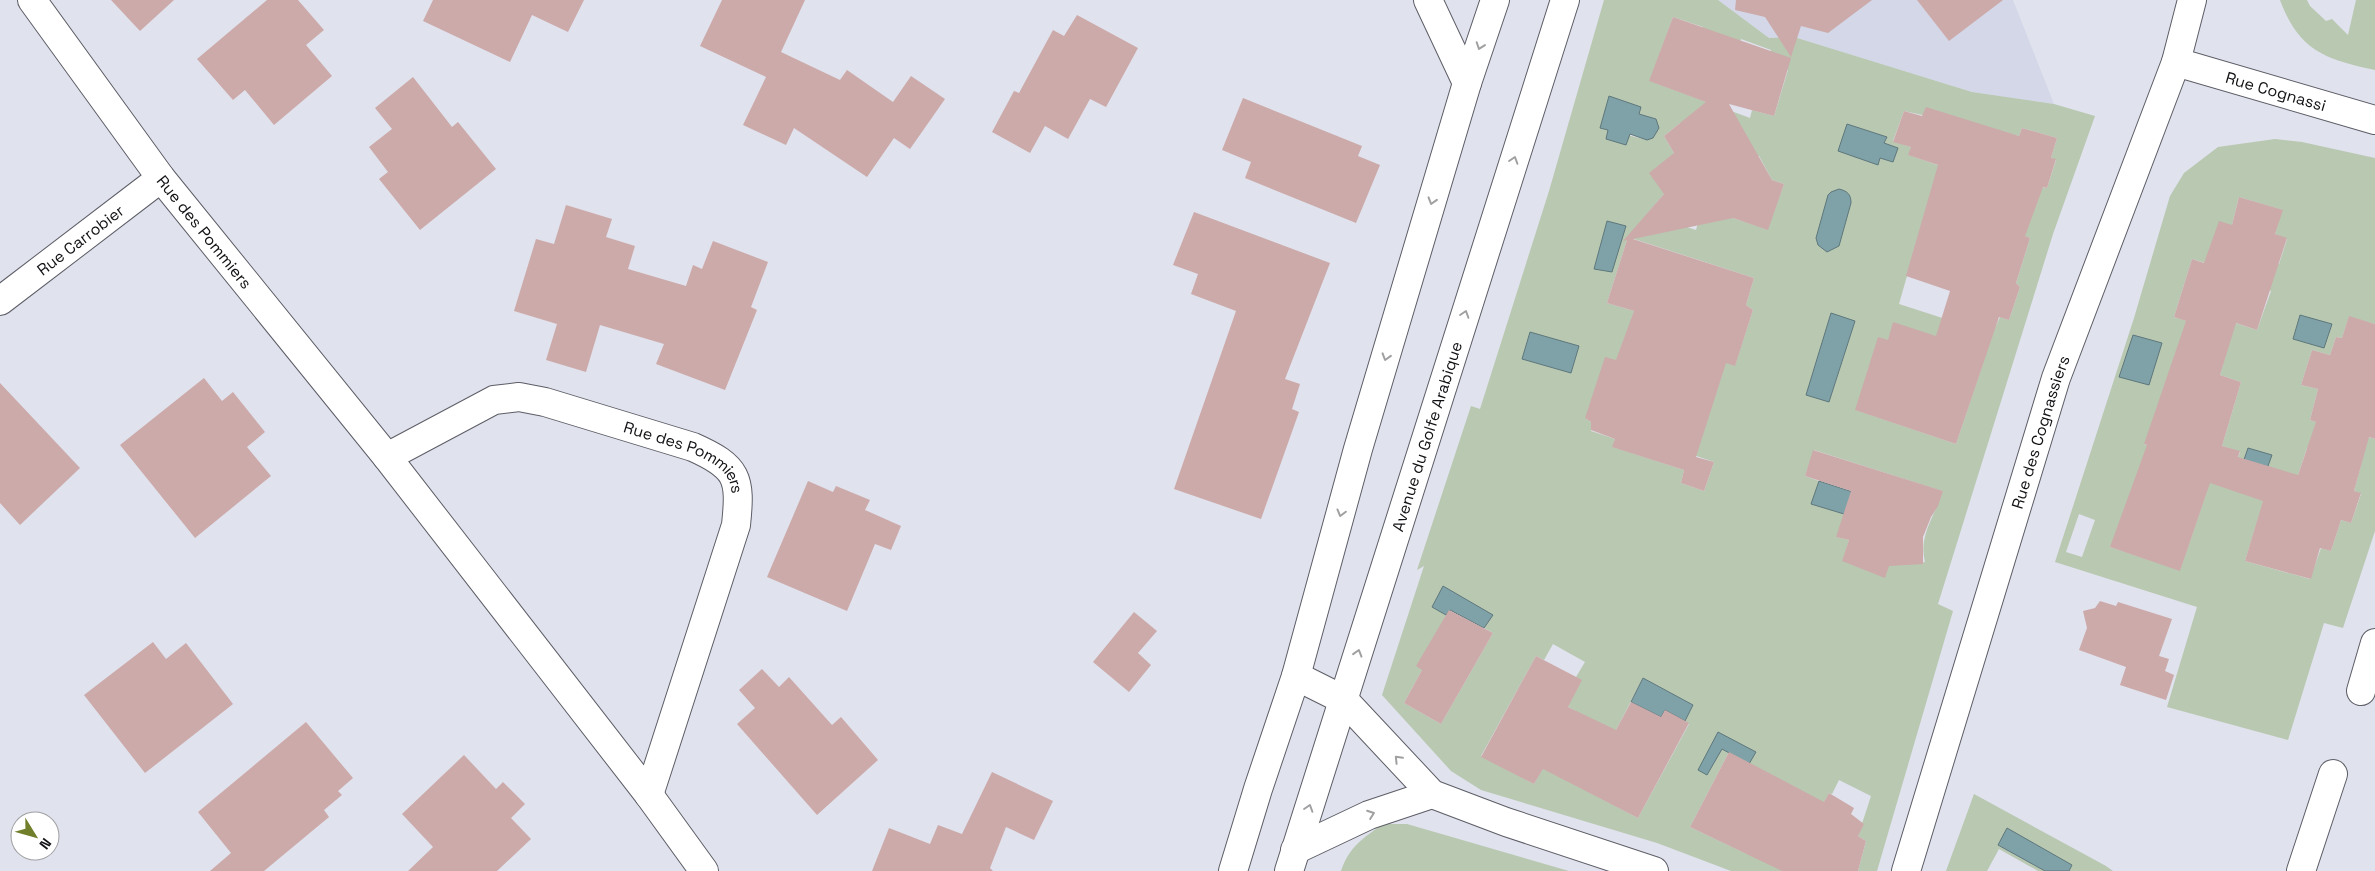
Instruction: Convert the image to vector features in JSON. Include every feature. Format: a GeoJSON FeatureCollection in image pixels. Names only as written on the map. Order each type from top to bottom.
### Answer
{"type":"FeatureCollection","features":[{"type":"Feature","properties":{"kind":"street","name":"Rue des Pommiers"},"geometry":{"type":"LineString","coordinates":[[32,0],[161,178],[387,457],[649,795],[704,871]]}},
{"type":"Feature","properties":{"kind":"street"},"geometry":{"type":"LineString","coordinates":[[1428,0],[1467,83]]}},
{"type":"Feature","properties":{"kind":"street"},"geometry":{"type":"LineString","coordinates":[[1234,871],[1258,788],[1296,676],[1358,450],[1467,83],[1495,0]]}},
{"type":"Feature","properties":{"kind":"street","name":"Avenue du Golfe Arabique"},"geometry":{"type":"LineString","coordinates":[[1292,861],[1565,0]]}},
{"type":"Feature","properties":{"kind":"street","name":"Rue des Cognassiers"},"geometry":{"type":"LineString","coordinates":[[1906,871],[2056,378],[2176,62],[2192,0]]}},
{"type":"Feature","properties":{"kind":"street","name":"Rue Cognassi"},"geometry":{"type":"LineString","coordinates":[[2176,62],[2375,120]]}},
{"type":"Feature","properties":{"kind":"street","name":"Rue Carrobier"},"geometry":{"type":"LineString","coordinates":[[0,300],[161,178]]}},
{"type":"Feature","properties":{"kind":"street","name":"Rue des Pommiers"},"geometry":{"type":"LineString","coordinates":[[387,457],[494,400],[519,397],[545,402],[693,447],[716,457],[734,473],[739,496],[736,525],[649,795]]}},
{"type":"Feature","properties":{"kind":"street"},"geometry":{"type":"LineString","coordinates":[[2361,691],[2375,643]]}},
{"type":"Feature","properties":{"kind":"street"},"geometry":{"type":"LineString","coordinates":[[1296,676],[1344,700],[1432,794],[1506,822],[1654,871]]}},
{"type":"Feature","properties":{"kind":"street"},"geometry":{"type":"LineString","coordinates":[[2301,871],[2333,774]]}},
{"type":"Feature","properties":{"kind":"street"},"geometry":{"type":"LineString","coordinates":[[1292,861],[1370,815],[1432,794]]}},
{"type":"Feature","properties":{"kind":"shaded area"},"geometry":{"type":"Polygon","coordinates":[[[1604,0],[1718,0],[1769,38],[1794,37],[1972,92],[2054,104],[2095,116],[2053,234],[1938,604],[1953,611],[1877,871],[1858,871],[1866,841],[1858,836],[1871,796],[1839,780],[1832,794],[1829,793],[1788,871],[1731,871],[1657,843],[1481,790],[1451,771],[1382,695],[1424,566],[1417,570],[1471,406],[1480,409],[1549,191],[1604,0]],[[1673,17],[1650,81],[1750,118],[1752,110],[1774,116],[1788,70],[1768,64],[1771,50],[1741,39],[1738,52],[1701,34],[1703,27],[1673,17]],[[1640,107],[1600,128],[1647,140],[1656,119],[1639,114],[1640,107]],[[1904,111],[1893,141],[1911,147],[1909,155],[1963,174],[2047,188],[2056,160],[2051,158],[2057,138],[2022,128],[2019,136],[1904,111]],[[1680,123],[1664,136],[1674,153],[1664,194],[1647,214],[1696,230],[1701,212],[1733,218],[1767,229],[1784,184],[1772,180],[1759,156],[1700,146],[1680,123]],[[1847,124],[1878,164],[1880,158],[1893,162],[1884,143],[1887,138],[1847,124]],[[1927,206],[1899,304],[1992,334],[2000,317],[2009,320],[2020,287],[2016,283],[2030,238],[1927,206]],[[1628,237],[1607,303],[1634,311],[1631,320],[1735,365],[1753,310],[1746,305],[1754,278],[1628,237]],[[1831,313],[1829,402],[1855,321],[1831,313]],[[1908,347],[1856,410],[1956,444],[1984,360],[1908,347]],[[1585,418],[1591,422],[1591,431],[1615,439],[1613,447],[1684,470],[1681,483],[1704,491],[1714,462],[1585,418]],[[1814,450],[1805,476],[1819,481],[1812,504],[1844,514],[1837,537],[1849,540],[1843,561],[1890,561],[1914,564],[1925,562],[1923,552],[1926,534],[1942,491],[1814,450]],[[1443,586],[1446,615],[1422,670],[1404,703],[1441,724],[1493,633],[1484,628],[1492,615],[1443,586]],[[1553,644],[1544,660],[1536,656],[1481,756],[1534,784],[1576,711],[1568,707],[1576,677],[1585,662],[1553,644]],[[1643,678],[1585,790],[1638,818],[1689,724],[1685,721],[1693,705],[1643,678]],[[1722,749],[1729,752],[1690,827],[1747,854],[1749,764],[1755,752],[1722,749]]]}},
{"type":"Feature","properties":{"kind":"shaded area"},"geometry":{"type":"Polygon","coordinates":[[[1718,0],[2013,0],[2054,104],[1972,92],[1794,37],[1769,38],[1718,0]]]}},
{"type":"Feature","properties":{"kind":"shaded area"},"geometry":{"type":"Polygon","coordinates":[[[2280,0],[2307,0],[2310,6],[2326,21],[2332,19],[2348,35],[2356,0],[2375,0],[2375,70],[2342,62],[2316,50],[2305,42],[2287,17],[2280,0]]]}},
{"type":"Feature","properties":{"kind":"shaded area"},"geometry":{"type":"Polygon","coordinates":[[[1609,96],[1641,107],[1639,114],[1656,119],[1659,128],[1653,138],[1647,140],[1630,134],[1626,145],[1606,139],[1608,130],[1600,128],[1609,96]]]}},
{"type":"Feature","properties":{"kind":"shaded area"},"geometry":{"type":"Polygon","coordinates":[[[1847,124],[1887,137],[1884,143],[1898,148],[1893,162],[1880,158],[1878,165],[1838,151],[1847,124]]]}},
{"type":"Feature","properties":{"kind":"shaded area"},"geometry":{"type":"Polygon","coordinates":[[[2275,139],[2302,142],[2375,158],[2375,324],[2349,317],[2342,338],[2336,337],[2330,355],[2312,350],[2301,385],[2318,389],[2310,420],[2375,439],[2375,531],[2343,628],[2324,623],[2288,740],[2167,707],[2197,607],[2055,562],[2134,318],[2170,196],[2184,173],[2218,147],[2275,139]],[[2239,197],[2232,225],[2205,263],[2192,259],[2174,317],[2215,330],[2220,318],[2257,330],[2271,291],[2266,289],[2274,263],[2279,264],[2287,239],[2275,234],[2282,210],[2239,197]],[[2225,357],[2144,444],[2177,457],[2228,489],[2240,452],[2222,446],[2241,382],[2220,375],[2225,357]],[[2307,448],[2298,475],[2266,493],[2245,561],[2310,579],[2321,548],[2331,551],[2341,520],[2351,523],[2361,494],[2354,491],[2361,465],[2307,448]],[[2207,491],[2110,547],[2180,570],[2207,491]],[[2079,514],[2066,552],[2082,557],[2095,520],[2079,514]]]}},
{"type":"Feature","properties":{"kind":"shaded area"},"geometry":{"type":"Polygon","coordinates":[[[1839,189],[1848,193],[1851,203],[1839,246],[1827,252],[1818,245],[1816,238],[1828,195],[1839,189]]]}},
{"type":"Feature","properties":{"kind":"shaded area"},"geometry":{"type":"Polygon","coordinates":[[[1607,221],[1626,226],[1612,272],[1594,269],[1607,221]]]}},
{"type":"Feature","properties":{"kind":"shaded area"},"geometry":{"type":"Polygon","coordinates":[[[1831,313],[1855,321],[1829,402],[1806,395],[1831,313]]]}},
{"type":"Feature","properties":{"kind":"shaded area"},"geometry":{"type":"Polygon","coordinates":[[[2300,315],[2332,324],[2324,348],[2293,339],[2300,315]]]}},
{"type":"Feature","properties":{"kind":"shaded area"},"geometry":{"type":"Polygon","coordinates":[[[1530,332],[1579,346],[1571,373],[1522,359],[1530,332]]]}},
{"type":"Feature","properties":{"kind":"shaded area"},"geometry":{"type":"Polygon","coordinates":[[[2133,335],[2162,343],[2149,385],[2119,377],[2133,335]]]}},
{"type":"Feature","properties":{"kind":"shaded area"},"geometry":{"type":"Polygon","coordinates":[[[2248,448],[2272,455],[2257,496],[2234,489],[2248,448]]]}},
{"type":"Feature","properties":{"kind":"shaded area"},"geometry":{"type":"Polygon","coordinates":[[[1819,481],[1862,495],[1844,514],[1811,504],[1819,481]]]}},
{"type":"Feature","properties":{"kind":"shaded area"},"geometry":{"type":"Polygon","coordinates":[[[1443,586],[1493,615],[1484,628],[1450,610],[1446,615],[1432,607],[1443,586]]]}},
{"type":"Feature","properties":{"kind":"shaded area"},"geometry":{"type":"Polygon","coordinates":[[[1643,678],[1693,705],[1685,721],[1665,710],[1661,717],[1631,702],[1643,678]]]}},
{"type":"Feature","properties":{"kind":"shaded area"},"geometry":{"type":"Polygon","coordinates":[[[1718,732],[1756,752],[1749,764],[1722,749],[1707,775],[1698,770],[1718,732]]]}},
{"type":"Feature","properties":{"kind":"shaded area"},"geometry":{"type":"Polygon","coordinates":[[[1974,794],[2113,871],[2069,871],[2072,865],[1998,845],[2045,871],[2038,871],[1999,849],[1987,871],[1946,871],[1974,794]]]}},
{"type":"Feature","properties":{"kind":"shaded area"},"geometry":{"type":"Polygon","coordinates":[[[1383,824],[1407,824],[1569,871],[1341,871],[1353,849],[1383,824]]]}},
{"type":"Feature","properties":{"kind":"shaded area"},"geometry":{"type":"Polygon","coordinates":[[[2007,828],[2072,865],[2069,871],[2045,871],[1998,845],[2007,828]]]}},
{"type":"Feature","properties":{"kind":"building"},"geometry":{"type":"Polygon","coordinates":[[[111,0],[174,0],[140,31],[111,0]]]}},
{"type":"Feature","properties":{"kind":"building"},"geometry":{"type":"Polygon","coordinates":[[[267,0],[298,0],[324,30],[306,45],[332,76],[274,125],[245,90],[233,100],[197,59],[267,0]]]}},
{"type":"Feature","properties":{"kind":"building"},"geometry":{"type":"Polygon","coordinates":[[[433,0],[584,0],[568,32],[532,15],[510,62],[423,21],[433,0]]]}},
{"type":"Feature","properties":{"kind":"building"},"geometry":{"type":"Polygon","coordinates":[[[722,0],[805,0],[781,52],[840,80],[847,70],[893,102],[911,76],[945,99],[910,149],[894,138],[867,177],[794,128],[786,145],[743,125],[766,77],[700,46],[722,0]]]}},
{"type":"Feature","properties":{"kind":"building"},"geometry":{"type":"Polygon","coordinates":[[[1736,0],[1872,0],[1828,33],[1801,26],[1791,57],[1765,17],[1735,10],[1736,0]]]}},
{"type":"Feature","properties":{"kind":"building"},"geometry":{"type":"Polygon","coordinates":[[[1917,0],[2003,0],[1949,41],[1917,0]]]}},
{"type":"Feature","properties":{"kind":"building"},"geometry":{"type":"Polygon","coordinates":[[[1077,15],[1138,48],[1106,107],[1090,99],[1068,139],[1045,126],[1030,153],[992,132],[1014,91],[1019,93],[1053,30],[1064,36],[1077,15]]]}},
{"type":"Feature","properties":{"kind":"building"},"geometry":{"type":"Polygon","coordinates":[[[1673,17],[1791,58],[1774,116],[1729,104],[1772,180],[1784,184],[1768,230],[1733,218],[1633,239],[1754,278],[1746,305],[1753,310],[1735,366],[1726,363],[1696,457],[1714,462],[1704,491],[1681,483],[1684,470],[1612,447],[1615,439],[1591,430],[1591,422],[1585,418],[1605,357],[1616,360],[1634,311],[1607,303],[1627,240],[1623,241],[1664,194],[1649,173],[1674,153],[1664,136],[1706,102],[1649,81],[1673,17]]]}},
{"type":"Feature","properties":{"kind":"building"},"geometry":{"type":"Polygon","coordinates":[[[413,77],[452,127],[458,122],[496,169],[420,230],[379,179],[388,172],[369,147],[392,129],[375,108],[413,77]]]}},
{"type":"Feature","properties":{"kind":"building"},"geometry":{"type":"Polygon","coordinates":[[[1243,98],[1362,146],[1358,156],[1380,165],[1356,223],[1245,178],[1251,162],[1222,150],[1243,98]]]}},
{"type":"Feature","properties":{"kind":"building"},"geometry":{"type":"Polygon","coordinates":[[[1926,107],[2019,136],[2022,128],[2057,138],[2051,158],[2056,159],[2047,188],[2043,187],[2025,236],[2030,238],[2016,283],[2020,287],[2009,320],[1999,317],[1956,444],[1855,410],[1878,337],[1888,340],[1893,322],[1936,336],[1950,291],[1906,276],[1938,165],[1908,155],[1911,147],[1893,142],[1904,111],[1922,116],[1926,107]]]}},
{"type":"Feature","properties":{"kind":"building"},"geometry":{"type":"Polygon","coordinates":[[[2239,197],[2283,210],[2275,234],[2287,238],[2257,330],[2236,323],[2220,375],[2241,382],[2222,446],[2240,451],[2238,457],[2298,475],[2316,422],[2310,420],[2318,389],[2301,385],[2312,350],[2330,355],[2336,337],[2342,338],[2349,316],[2375,324],[2375,439],[2369,437],[2354,491],[2361,493],[2351,523],[2341,520],[2331,551],[2320,548],[2311,579],[2245,561],[2263,501],[2210,483],[2180,571],[2110,547],[2147,445],[2144,444],[2186,321],[2174,317],[2192,259],[2204,263],[2219,221],[2232,225],[2239,197]]]}},
{"type":"Feature","properties":{"kind":"building"},"geometry":{"type":"Polygon","coordinates":[[[566,205],[612,219],[606,237],[635,246],[628,269],[686,286],[693,265],[702,269],[713,241],[768,262],[751,307],[757,310],[725,390],[656,364],[664,344],[600,325],[586,372],[546,360],[557,324],[514,311],[536,239],[554,244],[566,205]]]}},
{"type":"Feature","properties":{"kind":"building"},"geometry":{"type":"Polygon","coordinates":[[[1194,212],[1330,263],[1285,379],[1300,384],[1292,409],[1299,412],[1261,519],[1174,489],[1236,311],[1191,294],[1198,274],[1173,265],[1194,212]]]}},
{"type":"Feature","properties":{"kind":"building"},"geometry":{"type":"Polygon","coordinates":[[[204,378],[222,401],[233,392],[265,432],[247,447],[271,476],[195,538],[120,445],[204,378]]]}},
{"type":"Feature","properties":{"kind":"building"},"geometry":{"type":"Polygon","coordinates":[[[0,383],[80,468],[20,525],[0,503],[0,383]]]}},
{"type":"Feature","properties":{"kind":"building"},"geometry":{"type":"Polygon","coordinates":[[[1813,450],[1943,491],[1923,537],[1923,564],[1889,566],[1885,578],[1842,561],[1849,540],[1836,537],[1851,491],[1805,476],[1813,450]]]}},
{"type":"Feature","properties":{"kind":"building"},"geometry":{"type":"Polygon","coordinates":[[[808,481],[833,492],[836,486],[870,500],[865,510],[901,526],[891,550],[875,544],[847,611],[767,577],[808,481]]]}},
{"type":"Feature","properties":{"kind":"building"},"geometry":{"type":"Polygon","coordinates":[[[2100,601],[2116,606],[2118,602],[2172,619],[2159,656],[2169,659],[2165,671],[2174,675],[2166,700],[2120,685],[2126,667],[2079,650],[2087,628],[2083,611],[2095,608],[2100,601]]]}},
{"type":"Feature","properties":{"kind":"building"},"geometry":{"type":"Polygon","coordinates":[[[1449,610],[1493,633],[1441,724],[1404,703],[1422,670],[1416,666],[1449,610]]]}},
{"type":"Feature","properties":{"kind":"building"},"geometry":{"type":"Polygon","coordinates":[[[1134,612],[1157,631],[1138,653],[1151,665],[1129,692],[1093,662],[1134,612]]]}},
{"type":"Feature","properties":{"kind":"building"},"geometry":{"type":"Polygon","coordinates":[[[153,642],[166,659],[186,643],[233,704],[145,773],[84,695],[153,642]]]}},
{"type":"Feature","properties":{"kind":"building"},"geometry":{"type":"Polygon","coordinates":[[[1536,656],[1582,680],[1568,707],[1616,730],[1631,702],[1661,717],[1665,710],[1689,723],[1638,818],[1543,769],[1534,784],[1481,757],[1536,656]]]}},
{"type":"Feature","properties":{"kind":"building"},"geometry":{"type":"Polygon","coordinates":[[[762,669],[779,687],[789,677],[832,725],[841,717],[878,760],[817,815],[737,724],[755,708],[739,690],[762,669]]]}},
{"type":"Feature","properties":{"kind":"building"},"geometry":{"type":"Polygon","coordinates":[[[306,722],[353,778],[338,791],[342,795],[324,810],[329,817],[264,871],[210,871],[231,853],[198,812],[306,722]]]}},
{"type":"Feature","properties":{"kind":"building"},"geometry":{"type":"Polygon","coordinates":[[[1729,752],[1824,802],[1829,793],[1854,808],[1851,814],[1864,824],[1858,836],[1866,841],[1858,871],[1782,871],[1690,827],[1729,752]]]}},
{"type":"Feature","properties":{"kind":"building"},"geometry":{"type":"Polygon","coordinates":[[[464,755],[496,789],[503,782],[525,804],[511,818],[531,839],[497,871],[408,871],[433,847],[402,814],[464,755]]]}},
{"type":"Feature","properties":{"kind":"building"},"geometry":{"type":"Polygon","coordinates":[[[992,772],[1053,801],[1034,840],[1006,827],[990,868],[993,871],[872,871],[889,828],[930,844],[938,825],[962,834],[992,772]]]}}]}
